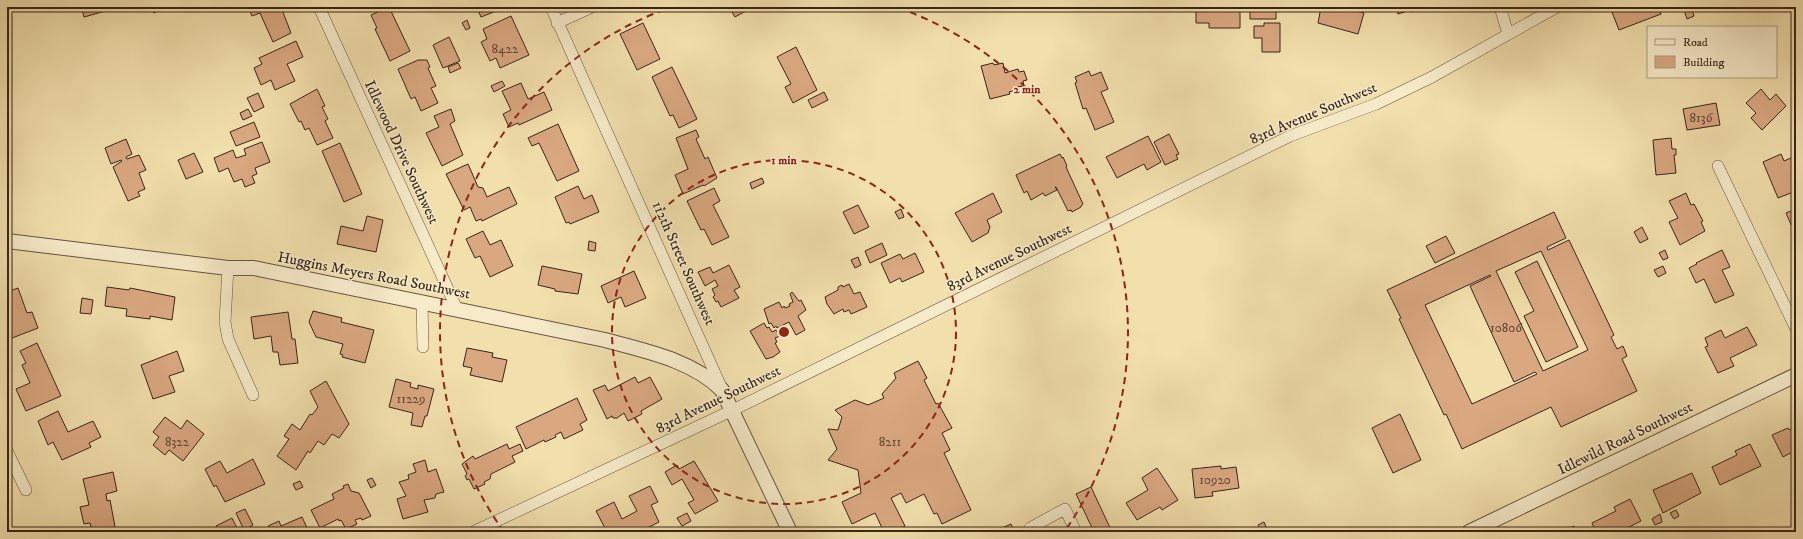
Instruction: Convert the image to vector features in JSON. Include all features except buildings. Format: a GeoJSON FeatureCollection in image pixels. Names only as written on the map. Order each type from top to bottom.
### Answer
{"type":"FeatureCollection","features":[{"type":"Feature","properties":{"kind":"street","name":"Idlewood Drive Southwest"},"geometry":{"type":"LineString","coordinates":[[319,7],[457,309]]}},
{"type":"Feature","properties":{"kind":"street","name":"112th Street Southwest"},"geometry":{"type":"LineString","coordinates":[[551,7],[722,390],[733,410],[790,532]]}},
{"type":"Feature","properties":{"kind":"street"},"geometry":{"type":"LineString","coordinates":[[557,23],[592,7]]}},
{"type":"Feature","properties":{"kind":"street"},"geometry":{"type":"LineString","coordinates":[[1500,7],[1508,34]]}},
{"type":"Feature","properties":{"kind":"street","name":"83rd Avenue Southwest"},"geometry":{"type":"LineString","coordinates":[[472,532],[733,410],[1290,136],[1376,104],[1418,84],[1557,7]]}},
{"type":"Feature","properties":{"kind":"street"},"geometry":{"type":"LineString","coordinates":[[1718,166],[1796,329]]}},
{"type":"Feature","properties":{"kind":"street","name":"Huggins Meyers Road Southwest"},"geometry":{"type":"LineString","coordinates":[[7,241],[228,268],[254,268],[422,305],[457,309],[605,340],[658,355],[705,376],[722,390]]}},
{"type":"Feature","properties":{"kind":"street"},"geometry":{"type":"LineString","coordinates":[[228,268],[225,322],[228,339],[253,395]]}},
{"type":"Feature","properties":{"kind":"street"},"geometry":{"type":"LineString","coordinates":[[422,305],[423,347]]}},
{"type":"Feature","properties":{"kind":"street","name":"Idlewild Road Southwest"},"geometry":{"type":"LineString","coordinates":[[1469,532],[1796,375]]}},
{"type":"Feature","properties":{"kind":"street"},"geometry":{"type":"LineString","coordinates":[[7,451],[26,490]]}},
{"type":"Feature","properties":{"kind":"street"},"geometry":{"type":"LineString","coordinates":[[1033,532],[1030,528],[1065,509],[1076,532]]}}]}
